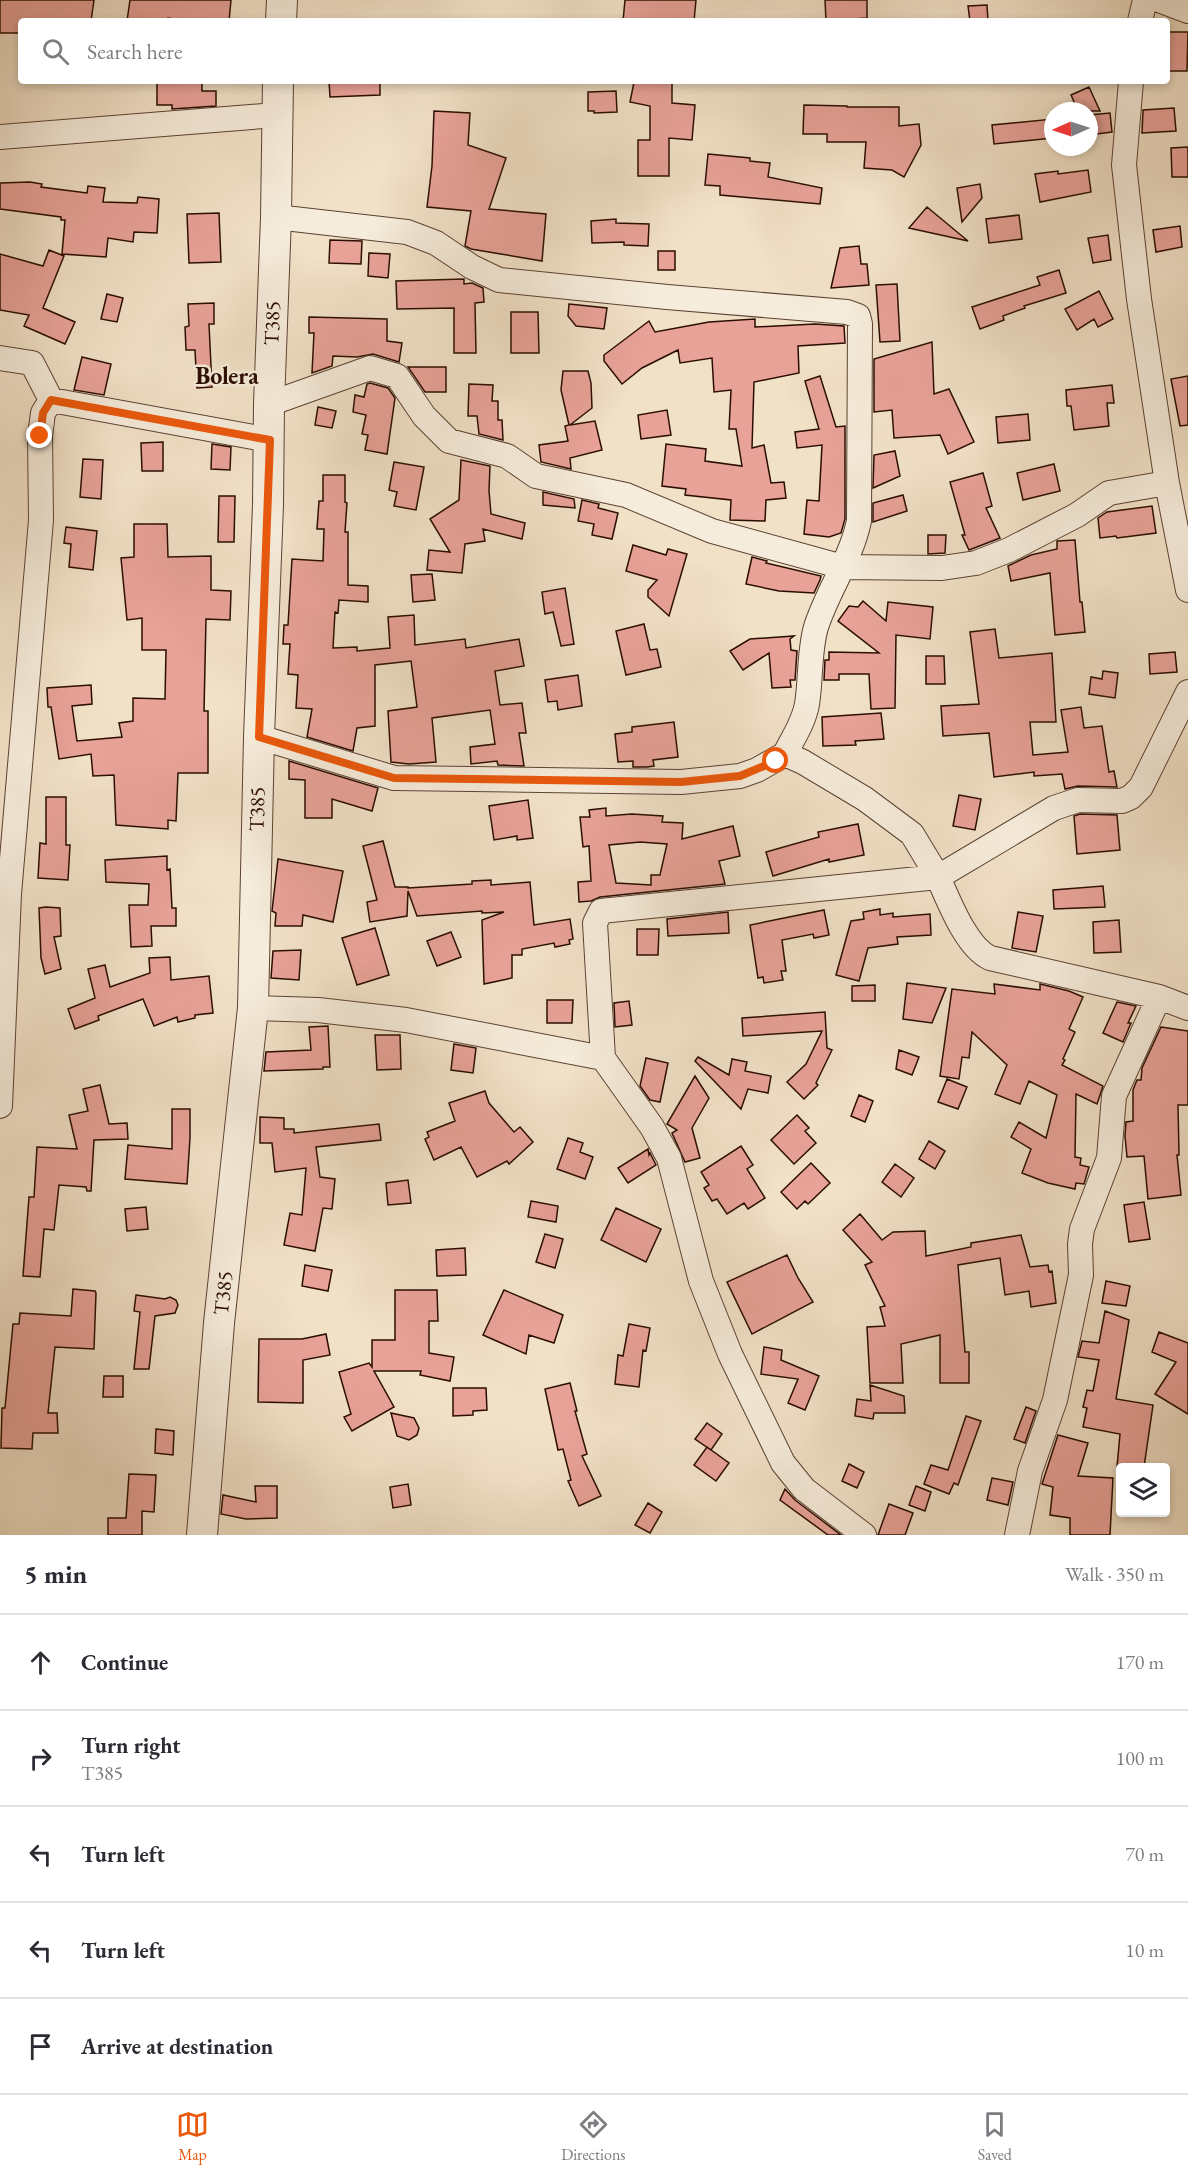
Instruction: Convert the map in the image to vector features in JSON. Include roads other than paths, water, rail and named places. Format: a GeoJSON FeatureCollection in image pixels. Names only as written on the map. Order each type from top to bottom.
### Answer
{"type":"FeatureCollection","features":[{"type":"Feature","properties":{"kind":"street"},"geometry":{"type":"LineString","coordinates":[[281,18],[282,0]]}},
{"type":"Feature","properties":{"kind":"street"},"geometry":{"type":"LineString","coordinates":[[1141,18],[1145,0]]}},
{"type":"Feature","properties":{"kind":"street"},"geometry":{"type":"LineString","coordinates":[[1159,0],[1188,11]]}},
{"type":"Feature","properties":{"kind":"street","name":"T385"},"geometry":{"type":"LineString","coordinates":[[202,1535],[219,1323],[253,1008],[278,84]]}},
{"type":"Feature","properties":{"kind":"street"},"geometry":{"type":"LineString","coordinates":[[1131,84],[1124,165],[1139,298],[1167,483],[1188,590]]}},
{"type":"Feature","properties":{"kind":"street"},"geometry":{"type":"LineString","coordinates":[[0,137],[276,115]]}},
{"type":"Feature","properties":{"kind":"street"},"geometry":{"type":"LineString","coordinates":[[259,737],[394,778],[681,782],[740,776],[758,771],[785,754],[797,731],[807,706],[815,631],[852,549],[859,520],[860,324],[858,316],[854,313],[499,280],[472,267],[436,243],[407,232],[276,217]]}},
{"type":"Feature","properties":{"kind":"street"},"geometry":{"type":"LineString","coordinates":[[0,358],[32,363],[51,400]]}},
{"type":"Feature","properties":{"kind":"street"},"geometry":{"type":"LineString","coordinates":[[269,404],[370,368],[397,376],[424,416],[449,441],[507,456],[536,476],[626,495],[712,531],[843,567],[942,568],[976,563],[1009,550],[1077,515],[1109,493],[1167,483]]}},
{"type":"Feature","properties":{"kind":"street"},"geometry":{"type":"LineString","coordinates":[[51,400],[270,440]]}},
{"type":"Feature","properties":{"kind":"street"},"geometry":{"type":"LineString","coordinates":[[0,1106],[9,894],[40,520],[40,436],[43,413],[51,400]]}},
{"type":"Feature","properties":{"kind":"street"},"geometry":{"type":"LineString","coordinates":[[864,1535],[804,1490],[783,1463],[730,1354],[701,1281],[669,1158],[652,1127],[603,1058],[595,923],[602,911],[938,877],[1054,808],[1078,800],[1122,801],[1131,797],[1141,787],[1188,692]]}},
{"type":"Feature","properties":{"kind":"street"},"geometry":{"type":"LineString","coordinates":[[785,754],[803,762],[865,799],[912,834],[980,954],[1159,997],[1188,1008]]}},
{"type":"Feature","properties":{"kind":"street"},"geometry":{"type":"LineString","coordinates":[[1017,1535],[1030,1471],[1055,1400],[1081,1275],[1082,1229],[1108,1158],[1114,1096],[1159,997]]}},
{"type":"Feature","properties":{"kind":"street"},"geometry":{"type":"LineString","coordinates":[[253,1008],[318,1010],[406,1020],[603,1058]]}},
{"type":"Feature","properties":{"kind":"district","name":"Bolera"},"geometry":{"type":"Point","coordinates":[227,376]}}]}
